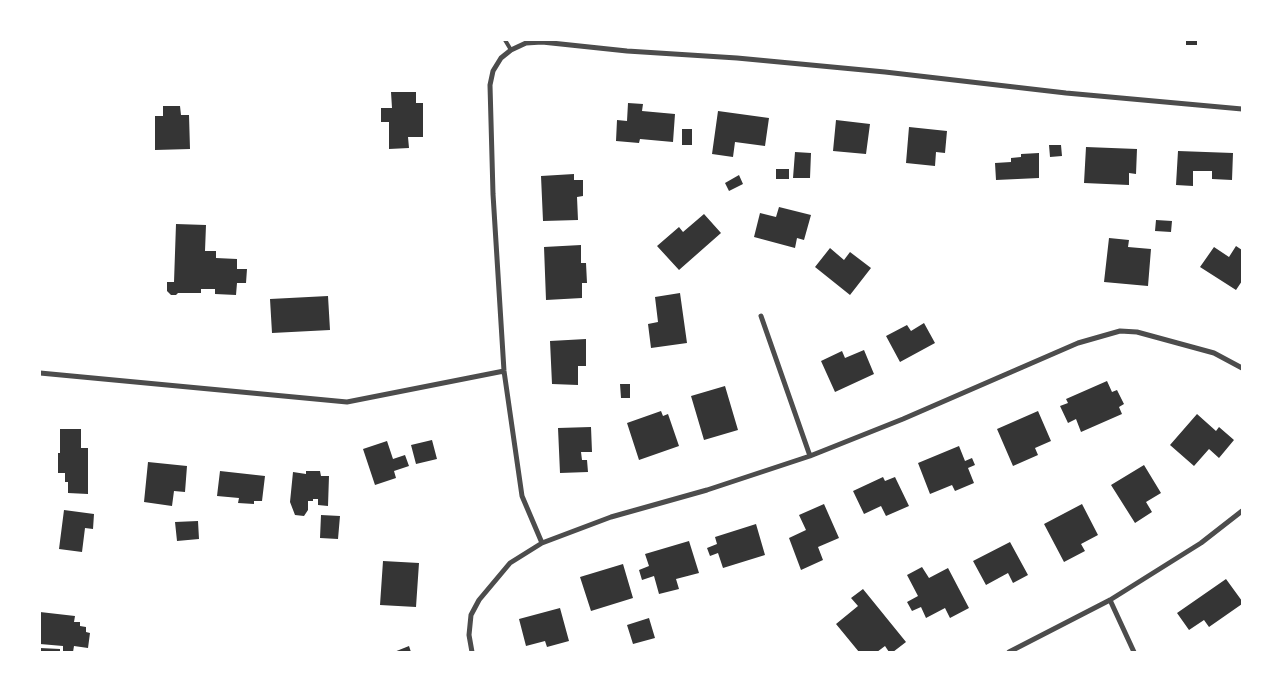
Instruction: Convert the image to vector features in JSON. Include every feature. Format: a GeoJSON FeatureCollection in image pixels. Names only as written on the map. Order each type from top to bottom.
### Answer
{"type":"FeatureCollection","features":[{"type":"Feature","properties":{"kind":"street"},"geometry":{"type":"LineString","coordinates":[[542,543],[522,496],[504,371],[492,194],[490,85],[493,71],[500,58],[511,50],[526,43],[542,42],[627,51],[747,59],[885,72],[1066,93],[1242,109]]}},
{"type":"Feature","properties":{"kind":"street"},"geometry":{"type":"LineString","coordinates":[[761,316],[810,456]]}},
{"type":"Feature","properties":{"kind":"street"},"geometry":{"type":"LineString","coordinates":[[472,652],[469,635],[471,616],[479,600],[510,563],[542,543],[611,517],[707,490],[810,456],[903,420],[1078,343],[1120,331],[1138,332],[1214,353],[1242,368]]}},
{"type":"Feature","properties":{"kind":"street"},"geometry":{"type":"LineString","coordinates":[[40,373],[347,402],[504,371]]}},
{"type":"Feature","properties":{"kind":"street"},"geometry":{"type":"LineString","coordinates":[[1009,652],[1110,600],[1200,543],[1242,511]]}},
{"type":"Feature","properties":{"kind":"street"},"geometry":{"type":"LineString","coordinates":[[1110,600],[1134,652]]}},
{"type":"Feature","properties":{"kind":"lane"},"geometry":{"type":"LineString","coordinates":[[506,40],[511,50]]}},
{"type":"Feature","properties":{"kind":"building"},"geometry":{"type":"Polygon","coordinates":[[[1186,40],[1197,40],[1197,45],[1186,45],[1186,40]]]}},
{"type":"Feature","properties":{"kind":"building"},"geometry":{"type":"Polygon","coordinates":[[[391,92],[416,92],[416,103],[423,103],[423,137],[408,137],[409,148],[389,149],[389,122],[381,122],[381,108],[392,108],[391,92]]]}},
{"type":"Feature","properties":{"kind":"building"},"geometry":{"type":"Polygon","coordinates":[[[628,103],[643,104],[642,111],[675,114],[673,142],[640,139],[639,143],[616,141],[617,120],[627,121],[628,103]]]}},
{"type":"Feature","properties":{"kind":"building"},"geometry":{"type":"Polygon","coordinates":[[[163,106],[180,106],[181,115],[189,115],[190,149],[155,150],[155,116],[163,116],[163,106]]]}},
{"type":"Feature","properties":{"kind":"building"},"geometry":{"type":"Polygon","coordinates":[[[718,111],[769,118],[765,146],[735,142],[733,157],[712,154],[718,111]]]}},
{"type":"Feature","properties":{"kind":"building"},"geometry":{"type":"Polygon","coordinates":[[[836,120],[870,124],[866,154],[833,151],[836,120]]]}},
{"type":"Feature","properties":{"kind":"building"},"geometry":{"type":"Polygon","coordinates":[[[909,127],[947,131],[945,153],[936,152],[935,166],[906,163],[909,127]]]}},
{"type":"Feature","properties":{"kind":"building"},"geometry":{"type":"Polygon","coordinates":[[[682,129],[692,129],[692,145],[682,145],[682,129]]]}},
{"type":"Feature","properties":{"kind":"building"},"geometry":{"type":"Polygon","coordinates":[[[1049,145],[1061,145],[1062,156],[1050,157],[1049,145]]]}},
{"type":"Feature","properties":{"kind":"building"},"geometry":{"type":"Polygon","coordinates":[[[1086,147],[1137,149],[1136,174],[1129,173],[1129,185],[1084,183],[1086,147]]]}},
{"type":"Feature","properties":{"kind":"building"},"geometry":{"type":"Polygon","coordinates":[[[1178,151],[1233,153],[1232,180],[1212,179],[1212,171],[1193,171],[1193,186],[1176,185],[1178,151]]]}},
{"type":"Feature","properties":{"kind":"building"},"geometry":{"type":"Polygon","coordinates":[[[795,152],[811,153],[810,178],[793,178],[795,152]]]}},
{"type":"Feature","properties":{"kind":"building"},"geometry":{"type":"Polygon","coordinates":[[[1039,153],[1039,178],[996,180],[995,163],[1011,162],[1011,158],[1021,157],[1021,154],[1039,153]]]}},
{"type":"Feature","properties":{"kind":"building"},"geometry":{"type":"Polygon","coordinates":[[[776,169],[789,169],[789,179],[776,179],[776,169]]]}},
{"type":"Feature","properties":{"kind":"building"},"geometry":{"type":"Polygon","coordinates":[[[574,174],[574,180],[583,180],[583,196],[577,197],[578,220],[543,221],[541,176],[574,174]]]}},
{"type":"Feature","properties":{"kind":"building"},"geometry":{"type":"Polygon","coordinates":[[[739,175],[743,184],[729,191],[725,183],[739,175]]]}},
{"type":"Feature","properties":{"kind":"building"},"geometry":{"type":"Polygon","coordinates":[[[779,207],[811,215],[804,240],[797,238],[795,248],[754,237],[760,213],[776,217],[779,207]]]}},
{"type":"Feature","properties":{"kind":"building"},"geometry":{"type":"Polygon","coordinates":[[[704,214],[721,233],[679,270],[657,246],[679,227],[683,232],[704,214]]]}},
{"type":"Feature","properties":{"kind":"building"},"geometry":{"type":"Polygon","coordinates":[[[1156,220],[1172,221],[1171,232],[1155,231],[1156,220]]]}},
{"type":"Feature","properties":{"kind":"building"},"geometry":{"type":"Polygon","coordinates":[[[176,224],[206,225],[205,251],[216,251],[216,258],[237,259],[237,269],[247,269],[246,283],[237,283],[236,295],[215,294],[215,289],[201,289],[201,293],[178,293],[176,295],[171,295],[167,291],[167,282],[174,282],[176,224]]]}},
{"type":"Feature","properties":{"kind":"building"},"geometry":{"type":"Polygon","coordinates":[[[1109,238],[1129,240],[1128,247],[1151,249],[1148,286],[1104,282],[1109,238]]]}},
{"type":"Feature","properties":{"kind":"building"},"geometry":{"type":"Polygon","coordinates":[[[581,245],[581,263],[586,263],[587,283],[582,283],[582,298],[546,300],[544,247],[581,245]]]}},
{"type":"Feature","properties":{"kind":"building"},"geometry":{"type":"Polygon","coordinates":[[[1236,246],[1242,250],[1242,281],[1236,290],[1200,267],[1214,247],[1229,257],[1236,246]]]}},
{"type":"Feature","properties":{"kind":"building"},"geometry":{"type":"Polygon","coordinates":[[[830,248],[844,260],[850,252],[871,268],[850,295],[815,267],[830,248]]]}},
{"type":"Feature","properties":{"kind":"building"},"geometry":{"type":"Polygon","coordinates":[[[680,293],[687,343],[651,348],[648,324],[658,322],[655,297],[680,293]]]}},
{"type":"Feature","properties":{"kind":"building"},"geometry":{"type":"Polygon","coordinates":[[[328,296],[330,330],[272,333],[270,299],[328,296]]]}},
{"type":"Feature","properties":{"kind":"building"},"geometry":{"type":"Polygon","coordinates":[[[924,323],[935,343],[900,362],[886,336],[907,325],[911,331],[924,323]]]}},
{"type":"Feature","properties":{"kind":"building"},"geometry":{"type":"Polygon","coordinates":[[[586,339],[586,366],[578,366],[578,385],[552,384],[550,341],[586,339]]]}},
{"type":"Feature","properties":{"kind":"building"},"geometry":{"type":"Polygon","coordinates":[[[864,350],[874,374],[835,392],[821,361],[842,351],[845,358],[864,350]]]}},
{"type":"Feature","properties":{"kind":"building"},"geometry":{"type":"Polygon","coordinates":[[[1107,381],[1112,392],[1117,390],[1124,404],[1119,407],[1122,414],[1081,432],[1076,419],[1068,423],[1060,406],[1068,403],[1066,399],[1107,381]]]}},
{"type":"Feature","properties":{"kind":"building"},"geometry":{"type":"Polygon","coordinates":[[[620,384],[630,384],[630,398],[621,398],[620,384]]]}},
{"type":"Feature","properties":{"kind":"building"},"geometry":{"type":"Polygon","coordinates":[[[725,386],[738,430],[704,440],[691,396],[725,386]]]}},
{"type":"Feature","properties":{"kind":"building"},"geometry":{"type":"Polygon","coordinates":[[[661,411],[663,416],[668,414],[679,446],[639,460],[627,423],[661,411]]]}},
{"type":"Feature","properties":{"kind":"building"},"geometry":{"type":"Polygon","coordinates":[[[1038,411],[1051,441],[1035,448],[1038,455],[1013,466],[997,429],[1038,411]]]}},
{"type":"Feature","properties":{"kind":"building"},"geometry":{"type":"Polygon","coordinates":[[[1197,414],[1216,431],[1219,427],[1234,440],[1219,458],[1209,449],[1194,466],[1170,445],[1197,414]]]}},
{"type":"Feature","properties":{"kind":"building"},"geometry":{"type":"Polygon","coordinates":[[[591,427],[592,452],[581,452],[582,460],[587,460],[588,472],[560,473],[558,428],[591,427]]]}},
{"type":"Feature","properties":{"kind":"building"},"geometry":{"type":"Polygon","coordinates":[[[60,429],[81,429],[81,448],[88,448],[88,494],[68,493],[68,482],[65,482],[65,473],[58,473],[60,429]]]}},
{"type":"Feature","properties":{"kind":"building"},"geometry":{"type":"Polygon","coordinates":[[[432,440],[437,459],[416,464],[411,445],[432,440]]]}},
{"type":"Feature","properties":{"kind":"building"},"geometry":{"type":"Polygon","coordinates":[[[387,441],[393,459],[405,455],[409,466],[394,471],[396,478],[375,485],[363,449],[387,441]]]}},
{"type":"Feature","properties":{"kind":"building"},"geometry":{"type":"Polygon","coordinates":[[[959,446],[965,461],[972,458],[975,465],[968,468],[974,483],[955,491],[952,485],[930,494],[918,463],[959,446]]]}},
{"type":"Feature","properties":{"kind":"building"},"geometry":{"type":"Polygon","coordinates":[[[148,462],[187,466],[185,492],[174,491],[172,506],[144,502],[148,462]]]}},
{"type":"Feature","properties":{"kind":"building"},"geometry":{"type":"Polygon","coordinates":[[[1144,465],[1161,493],[1146,502],[1152,512],[1135,523],[1111,485],[1144,465]]]}},
{"type":"Feature","properties":{"kind":"building"},"geometry":{"type":"Polygon","coordinates":[[[220,471],[265,476],[262,501],[254,501],[254,504],[238,503],[239,498],[217,496],[220,471]]]}},
{"type":"Feature","properties":{"kind":"building"},"geometry":{"type":"Polygon","coordinates":[[[306,471],[320,471],[321,476],[329,476],[328,506],[318,505],[318,499],[313,499],[313,501],[308,501],[308,510],[304,516],[295,515],[290,502],[293,472],[306,474],[306,471]]]}},
{"type":"Feature","properties":{"kind":"building"},"geometry":{"type":"Polygon","coordinates":[[[883,477],[885,481],[895,477],[909,506],[886,516],[881,506],[864,514],[853,491],[883,477]]]}},
{"type":"Feature","properties":{"kind":"building"},"geometry":{"type":"Polygon","coordinates":[[[824,504],[839,538],[818,547],[823,560],[801,570],[789,538],[806,530],[799,515],[824,504]]]}},
{"type":"Feature","properties":{"kind":"building"},"geometry":{"type":"Polygon","coordinates":[[[1082,504],[1098,535],[1081,544],[1085,551],[1064,562],[1044,524],[1082,504]]]}},
{"type":"Feature","properties":{"kind":"building"},"geometry":{"type":"Polygon","coordinates":[[[64,510],[94,514],[93,529],[85,528],[82,552],[59,549],[64,510]]]}},
{"type":"Feature","properties":{"kind":"building"},"geometry":{"type":"Polygon","coordinates":[[[321,515],[340,516],[338,539],[320,538],[321,515]]]}},
{"type":"Feature","properties":{"kind":"building"},"geometry":{"type":"Polygon","coordinates":[[[198,521],[199,539],[177,541],[175,522],[198,521]]]}},
{"type":"Feature","properties":{"kind":"building"},"geometry":{"type":"Polygon","coordinates":[[[756,524],[765,555],[723,568],[718,553],[710,556],[707,548],[717,544],[715,537],[756,524]]]}},
{"type":"Feature","properties":{"kind":"building"},"geometry":{"type":"Polygon","coordinates":[[[689,541],[699,573],[676,579],[679,589],[659,594],[654,576],[642,580],[639,570],[649,566],[645,554],[689,541]]]}},
{"type":"Feature","properties":{"kind":"building"},"geometry":{"type":"Polygon","coordinates":[[[1010,542],[1028,575],[1013,583],[1008,573],[986,585],[973,561],[1010,542]]]}},
{"type":"Feature","properties":{"kind":"building"},"geometry":{"type":"Polygon","coordinates":[[[383,561],[419,563],[416,607],[380,605],[383,561]]]}},
{"type":"Feature","properties":{"kind":"building"},"geometry":{"type":"Polygon","coordinates":[[[623,564],[633,598],[591,611],[580,577],[623,564]]]}},
{"type":"Feature","properties":{"kind":"building"},"geometry":{"type":"Polygon","coordinates":[[[922,567],[929,578],[948,568],[969,608],[950,618],[945,608],[926,618],[921,607],[912,611],[907,602],[918,596],[907,575],[922,567]]]}},
{"type":"Feature","properties":{"kind":"building"},"geometry":{"type":"Polygon","coordinates":[[[1226,579],[1242,601],[1242,604],[1209,627],[1204,620],[1189,630],[1177,613],[1226,579]]]}},
{"type":"Feature","properties":{"kind":"building"},"geometry":{"type":"Polygon","coordinates":[[[863,589],[906,642],[893,652],[889,652],[885,646],[877,652],[859,652],[836,624],[858,606],[851,598],[863,589]]]}},
{"type":"Feature","properties":{"kind":"building"},"geometry":{"type":"Polygon","coordinates":[[[560,608],[569,641],[547,647],[545,641],[526,646],[519,619],[560,608]]]}},
{"type":"Feature","properties":{"kind":"building"},"geometry":{"type":"Polygon","coordinates":[[[40,612],[75,616],[74,622],[80,622],[80,626],[86,627],[86,632],[90,633],[88,648],[74,646],[73,652],[63,652],[63,646],[40,644],[40,612]]]}},
{"type":"Feature","properties":{"kind":"building"},"geometry":{"type":"Polygon","coordinates":[[[649,618],[655,638],[633,644],[627,625],[649,618]]]}},
{"type":"Feature","properties":{"kind":"building"},"geometry":{"type":"Polygon","coordinates":[[[409,646],[411,652],[394,652],[409,646]]]}},
{"type":"Feature","properties":{"kind":"building"},"geometry":{"type":"Polygon","coordinates":[[[40,648],[60,649],[60,652],[40,652],[40,648]]]}}]}
